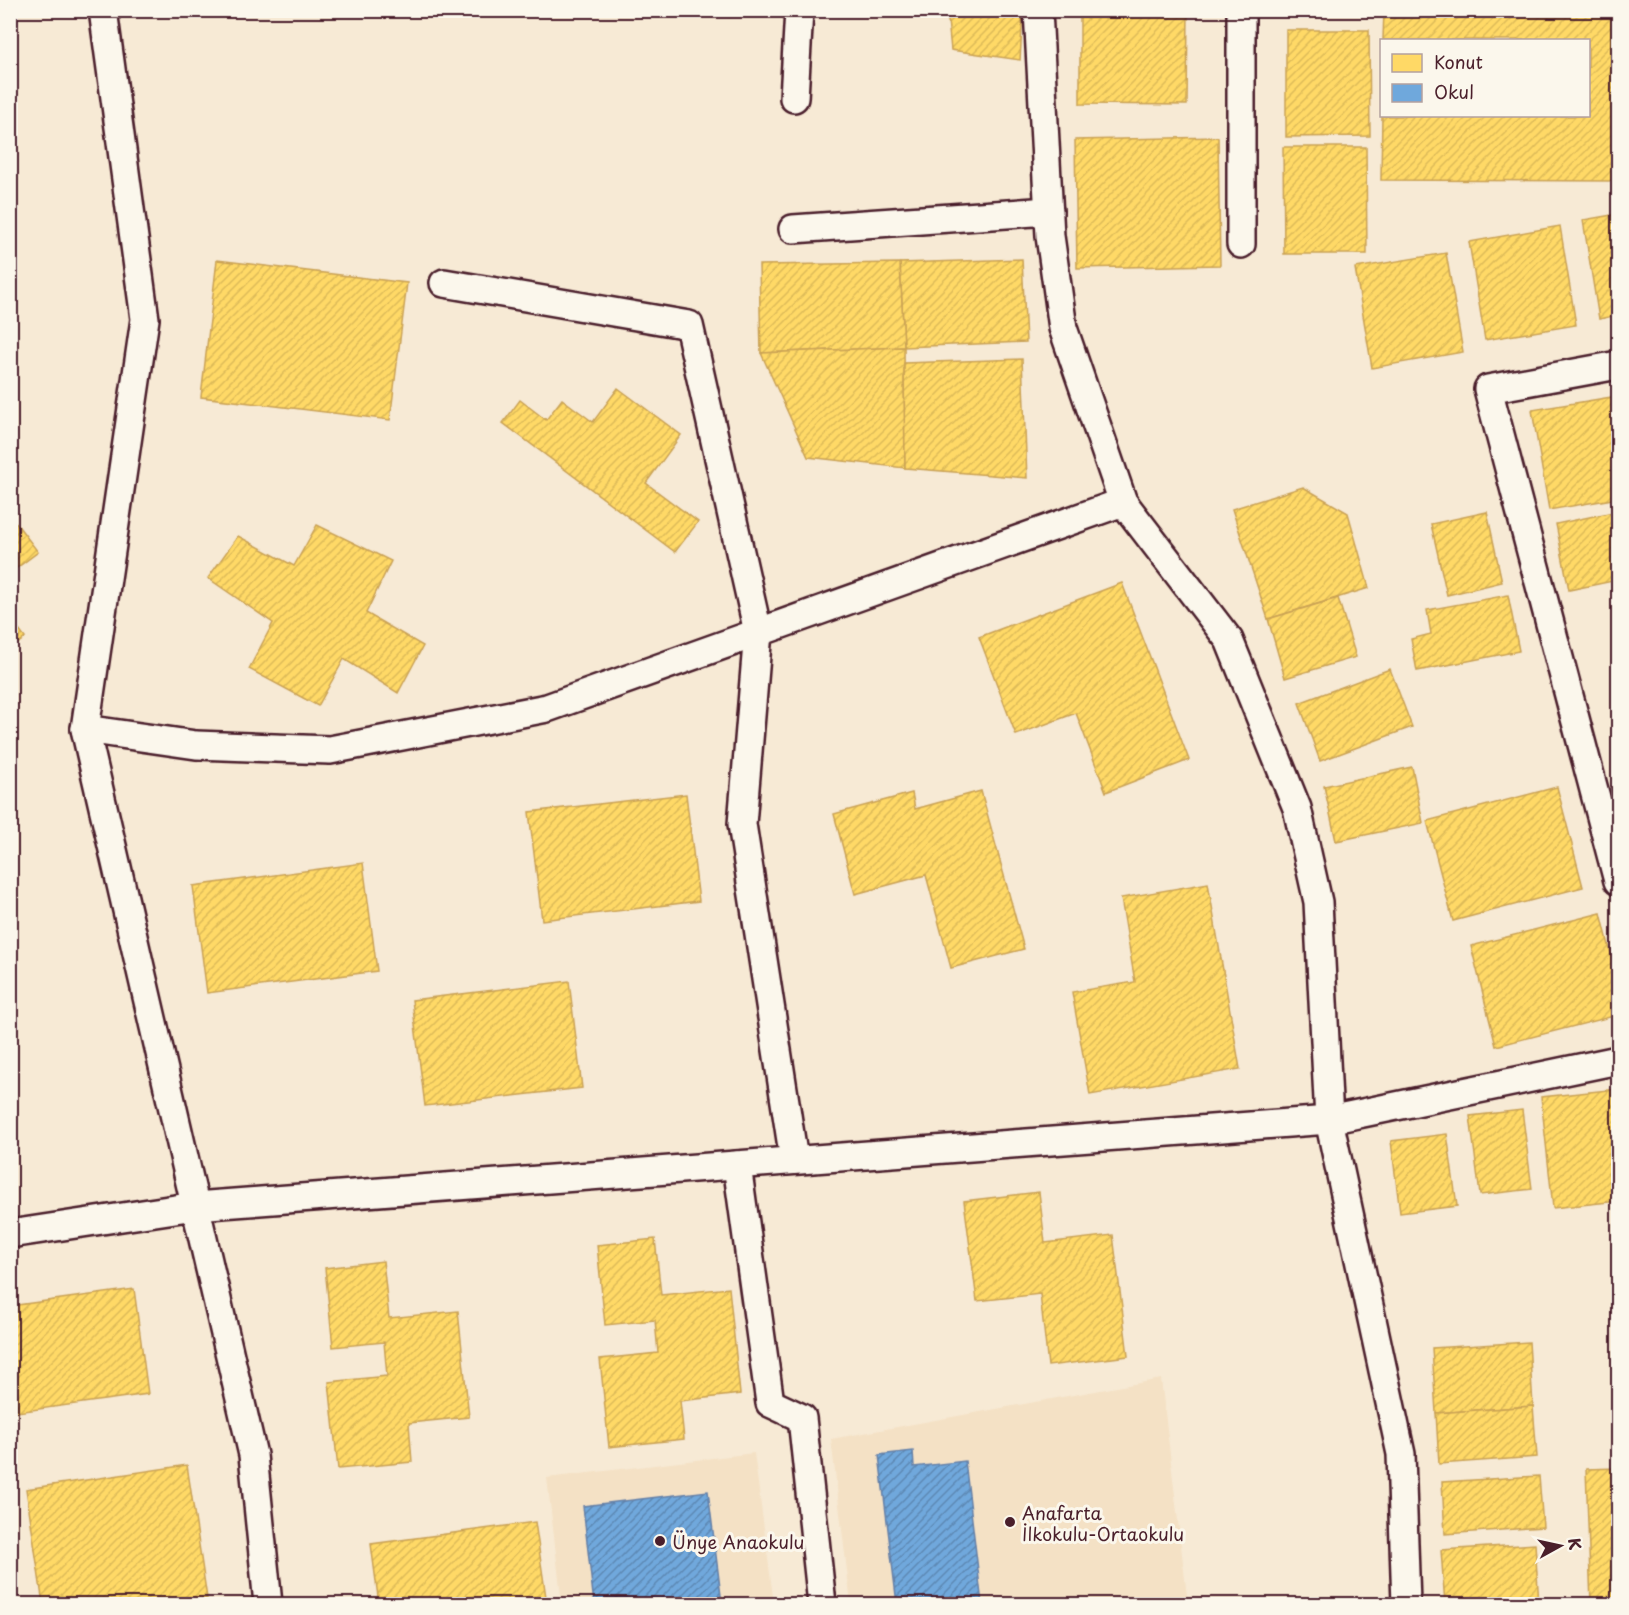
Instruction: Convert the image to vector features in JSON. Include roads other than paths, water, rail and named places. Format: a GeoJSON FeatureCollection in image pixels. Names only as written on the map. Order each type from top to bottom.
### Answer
{"type":"FeatureCollection","features":[{"type":"Feature","properties":{"kind":"street"},"geometry":{"type":"LineString","coordinates":[[102,10],[145,319],[85,729],[253,1455],[268,1605]]}},
{"type":"Feature","properties":{"kind":"street"},"geometry":{"type":"LineString","coordinates":[[794,98],[799,10]]}},
{"type":"Feature","properties":{"kind":"street"},"geometry":{"type":"LineString","coordinates":[[1038,10],[1049,211],[1063,328],[1123,502],[1229,640],[1297,808],[1318,902],[1329,1120],[1401,1454],[1406,1605]]}},
{"type":"Feature","properties":{"kind":"street"},"geometry":{"type":"LineString","coordinates":[[1241,10],[1241,244]]}},
{"type":"Feature","properties":{"kind":"street"},"geometry":{"type":"LineString","coordinates":[[793,230],[1049,211]]}},
{"type":"Feature","properties":{"kind":"street"},"geometry":{"type":"LineString","coordinates":[[444,283],[689,325],[758,632],[742,824],[794,1160]]}},
{"type":"Feature","properties":{"kind":"street"},"geometry":{"type":"LineString","coordinates":[[1618,365],[1488,389],[1618,881]]}},
{"type":"Feature","properties":{"kind":"street"},"geometry":{"type":"LineString","coordinates":[[85,729],[196,745],[330,750],[547,708],[1123,502]]}},
{"type":"Feature","properties":{"kind":"street"},"geometry":{"type":"LineString","coordinates":[[10,1234],[195,1206],[1329,1120],[1618,1060]]}},
{"type":"Feature","properties":{"kind":"street"},"geometry":{"type":"LineString","coordinates":[[737,1165],[770,1403],[802,1418],[822,1605]]}},
{"type":"Feature","properties":{"kind":"place","name":"Anafarta İlkokulu-Ortaokulu"},"geometry":{"type":"Point","coordinates":[1010,1522]}},
{"type":"Feature","properties":{"kind":"place","name":"Ünye Anaokulu"},"geometry":{"type":"Point","coordinates":[660,1541]}}]}
